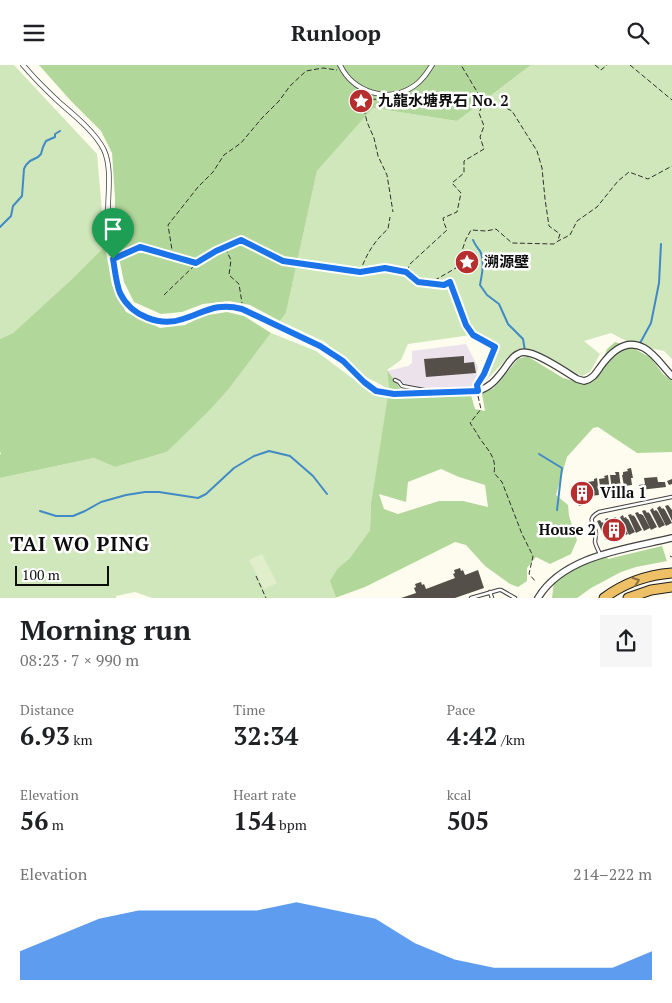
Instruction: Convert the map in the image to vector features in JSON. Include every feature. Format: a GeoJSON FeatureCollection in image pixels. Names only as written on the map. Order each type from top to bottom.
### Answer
{"type":"FeatureCollection","features":[{"type":"Feature","properties":{"kind":"highway"},"geometry":{"type":"LineString","coordinates":[[604,598],[616,589],[638,579],[672,573]]}},
{"type":"Feature","properties":{"kind":"highway"},"geometry":{"type":"LineString","coordinates":[[628,598],[651,590],[672,587]]}},
{"type":"Feature","properties":{"kind":"street"},"geometry":{"type":"LineString","coordinates":[[23,65],[59,102],[79,119],[104,150],[109,180],[108,233],[120,292],[135,311],[150,319],[164,322],[177,321],[221,306],[242,309],[320,346],[343,361],[376,391],[394,394],[438,392],[478,394],[495,381],[514,357],[519,353],[526,352],[534,354],[577,379],[584,381],[592,378],[614,351],[625,346],[636,346],[644,348],[672,376]]}},
{"type":"Feature","properties":{"kind":"street"},"geometry":{"type":"LineString","coordinates":[[340,65],[351,81],[368,91],[390,94],[402,92],[414,86],[424,77],[432,65]]}},
{"type":"Feature","properties":{"kind":"street"},"geometry":{"type":"LineString","coordinates":[[538,598],[546,586],[564,571],[582,562],[601,555],[672,539]]}},
{"type":"Feature","properties":{"kind":"lane"},"geometry":{"type":"LineString","coordinates":[[395,380],[402,386],[438,392]]}},
{"type":"Feature","properties":{"kind":"lane"},"geometry":{"type":"LineString","coordinates":[[601,555],[595,541],[596,533],[592,523],[595,514],[599,511],[672,497]]}},
{"type":"Feature","properties":{"kind":"lane"},"geometry":{"type":"LineString","coordinates":[[471,598],[500,590],[515,598]]}},
{"type":"Feature","properties":{"kind":"lane"},"geometry":{"type":"LineString","coordinates":[[474,591],[476,596]]}},
{"type":"Feature","properties":{"kind":"lane"},"geometry":{"type":"LineString","coordinates":[[490,592],[492,598]]}},
{"type":"Feature","properties":{"kind":"path"},"geometry":{"type":"LineString","coordinates":[[406,272],[410,263],[447,229],[443,218],[457,212],[461,193],[452,183],[464,173],[464,161],[484,149],[480,137],[484,126],[479,113],[482,106],[479,95],[461,65]]}},
{"type":"Feature","properties":{"kind":"path"},"geometry":{"type":"LineString","coordinates":[[595,65],[601,70],[607,65]]}},
{"type":"Feature","properties":{"kind":"path"},"geometry":{"type":"LineString","coordinates":[[630,65],[672,100]]}},
{"type":"Feature","properties":{"kind":"path"},"geometry":{"type":"LineString","coordinates":[[173,257],[168,225],[224,155],[241,143],[290,86],[306,71],[323,68],[343,71]]}},
{"type":"Feature","properties":{"kind":"path"},"geometry":{"type":"LineString","coordinates":[[479,95],[512,111],[536,151],[542,168],[549,226],[560,234],[558,241]]}},
{"type":"Feature","properties":{"kind":"path"},"geometry":{"type":"LineString","coordinates":[[364,109],[366,122],[387,175],[393,212]]}},
{"type":"Feature","properties":{"kind":"path"},"geometry":{"type":"LineString","coordinates":[[430,283],[456,268],[471,230],[486,231],[496,229],[512,243],[554,244],[570,235],[577,221],[597,207],[618,181],[629,172],[648,179],[672,166]]}},
{"type":"Feature","properties":{"kind":"path"},"geometry":{"type":"LineString","coordinates":[[360,272],[372,246],[388,229],[390,217]]}},
{"type":"Feature","properties":{"kind":"path"},"geometry":{"type":"LineString","coordinates":[[164,295],[196,263],[216,251],[241,240],[283,261],[360,272],[385,268],[406,272],[418,282],[444,285],[450,282],[466,325],[473,335],[495,347],[484,374],[477,385],[482,409],[470,423],[492,455],[495,465],[494,473],[502,482],[522,534],[533,556],[529,574],[536,582]]}},
{"type":"Feature","properties":{"kind":"path"},"geometry":{"type":"LineString","coordinates":[[113,259],[140,247],[196,263]]}},
{"type":"Feature","properties":{"kind":"path"},"geometry":{"type":"LineString","coordinates":[[225,247],[231,260],[229,275],[239,284],[242,309]]}},
{"type":"Feature","properties":{"kind":"path"},"geometry":{"type":"LineString","coordinates":[[256,576],[266,598]]}},
{"type":"Feature","properties":{"kind":"shaded area"},"geometry":{"type":"Polygon","coordinates":[[[466,344],[478,367],[475,386],[409,388],[407,390],[396,384],[387,371],[408,366],[412,363],[412,351],[466,344]]]}},
{"type":"Feature","properties":{"kind":"green space"},"geometry":{"type":"Polygon","coordinates":[[[0,65],[14,65],[97,154],[105,246],[13,333],[0,339],[0,65]]]}},
{"type":"Feature","properties":{"kind":"green space"},"geometry":{"type":"Polygon","coordinates":[[[39,65],[531,65],[457,121],[373,108],[317,171],[286,313],[280,321],[250,305],[229,301],[203,304],[182,312],[161,314],[134,302],[124,282],[115,238],[112,153],[101,131],[39,65]]]}},
{"type":"Feature","properties":{"kind":"green space"},"geometry":{"type":"Polygon","coordinates":[[[531,65],[672,65],[672,359],[664,351],[634,345],[611,333],[584,341],[600,354],[590,372],[582,376],[524,348],[511,354],[483,384],[484,370],[492,349],[479,339],[473,339],[471,335],[408,344],[401,360],[387,370],[389,389],[366,377],[325,342],[280,321],[286,313],[317,171],[373,108],[457,121],[531,65]]]}},
{"type":"Feature","properties":{"kind":"green space"},"geometry":{"type":"Polygon","coordinates":[[[105,246],[112,285],[126,312],[160,328],[185,325],[202,316],[227,312],[244,316],[271,333],[228,390],[167,452],[115,467],[94,458],[0,478],[0,339],[13,333],[105,246]]]}},
{"type":"Feature","properties":{"kind":"green space"},"geometry":{"type":"Polygon","coordinates":[[[271,333],[316,351],[373,394],[388,398],[371,503],[370,530],[349,559],[338,568],[335,598],[152,598],[135,592],[116,596],[116,598],[0,598],[0,478],[94,458],[115,467],[167,452],[228,390],[271,333]]]}},
{"type":"Feature","properties":{"kind":"green space"},"geometry":{"type":"Polygon","coordinates":[[[615,342],[635,349],[651,358],[663,374],[672,381],[672,452],[637,453],[598,427],[593,428],[567,457],[556,495],[568,505],[569,516],[577,540],[571,554],[550,564],[536,557],[527,568],[527,581],[518,587],[510,584],[485,566],[466,545],[455,542],[365,587],[335,598],[330,581],[338,568],[349,559],[370,530],[371,503],[389,389],[387,370],[403,392],[442,394],[463,392],[471,395],[475,409],[485,411],[482,394],[494,388],[518,359],[527,356],[563,378],[585,384],[596,378],[607,349],[615,342]],[[441,469],[408,482],[406,502],[379,494],[384,509],[398,514],[439,501],[463,501],[488,507],[485,485],[441,469]]]}},
{"type":"Feature","properties":{"kind":"green space"},"geometry":{"type":"Polygon","coordinates":[[[662,546],[667,561],[621,572],[577,598],[552,598],[554,582],[566,573],[607,557],[608,559],[662,546]]]}},
{"type":"Feature","properties":{"kind":"green space"},"geometry":{"type":"Polygon","coordinates":[[[262,554],[277,583],[264,589],[249,560],[262,554]]]}},
{"type":"Feature","properties":{"kind":"building"},"geometry":{"type":"Polygon","coordinates":[[[464,356],[464,363],[474,362],[476,373],[426,377],[424,359],[464,356]]]}},
{"type":"Feature","properties":{"kind":"building"},"geometry":{"type":"Polygon","coordinates":[[[631,468],[632,485],[624,486],[623,472],[631,468]]]}},
{"type":"Feature","properties":{"kind":"building"},"geometry":{"type":"Polygon","coordinates":[[[615,472],[619,472],[621,489],[612,490],[610,475],[616,475],[615,472]]]}},
{"type":"Feature","properties":{"kind":"building"},"geometry":{"type":"Polygon","coordinates":[[[608,475],[610,492],[601,493],[599,479],[605,478],[604,476],[608,475]]]}},
{"type":"Feature","properties":{"kind":"building"},"geometry":{"type":"Polygon","coordinates":[[[657,477],[658,482],[665,482],[666,487],[640,490],[639,485],[645,484],[644,478],[657,477]]]}},
{"type":"Feature","properties":{"kind":"building"},"geometry":{"type":"Polygon","coordinates":[[[597,478],[599,495],[590,496],[588,482],[594,481],[597,478]]]}},
{"type":"Feature","properties":{"kind":"building"},"geometry":{"type":"Polygon","coordinates":[[[672,479],[672,484],[669,485],[667,481],[672,479]]]}},
{"type":"Feature","properties":{"kind":"building","name":"Villa 1"},"geometry":{"type":"Polygon","coordinates":[[[582,484],[587,484],[588,503],[579,506],[575,491],[578,490],[577,487],[583,486],[582,484]]]}},
{"type":"Feature","properties":{"kind":"building"},"geometry":{"type":"Polygon","coordinates":[[[668,505],[672,510],[672,521],[665,506],[668,505]]]}},
{"type":"Feature","properties":{"kind":"building"},"geometry":{"type":"Polygon","coordinates":[[[660,506],[665,510],[672,523],[666,526],[657,508],[660,506]]]}},
{"type":"Feature","properties":{"kind":"building"},"geometry":{"type":"Polygon","coordinates":[[[653,508],[654,511],[658,512],[665,525],[659,528],[650,510],[653,508]]]}},
{"type":"Feature","properties":{"kind":"building"},"geometry":{"type":"Polygon","coordinates":[[[645,510],[650,514],[657,527],[651,530],[642,511],[645,510]]]}},
{"type":"Feature","properties":{"kind":"building"},"geometry":{"type":"Polygon","coordinates":[[[638,512],[643,515],[650,528],[644,531],[635,513],[638,512]]]}},
{"type":"Feature","properties":{"kind":"building"},"geometry":{"type":"Polygon","coordinates":[[[631,514],[635,517],[642,530],[636,533],[628,515],[631,514]]]}},
{"type":"Feature","properties":{"kind":"building"},"geometry":{"type":"Polygon","coordinates":[[[623,515],[624,518],[628,519],[635,532],[629,535],[620,517],[623,515]]]}},
{"type":"Feature","properties":{"kind":"building"},"geometry":{"type":"Polygon","coordinates":[[[616,517],[617,520],[620,520],[628,534],[621,537],[613,518],[616,517]]]}},
{"type":"Feature","properties":{"kind":"building","name":"House 2"},"geometry":{"type":"Polygon","coordinates":[[[608,518],[609,521],[613,521],[620,535],[614,538],[605,519],[608,518]]]}},
{"type":"Feature","properties":{"kind":"building"},"geometry":{"type":"Polygon","coordinates":[[[600,520],[602,523],[605,523],[612,537],[606,540],[597,521],[600,520]]]}},
{"type":"Feature","properties":{"kind":"building"},"geometry":{"type":"Polygon","coordinates":[[[460,568],[465,575],[478,570],[484,588],[455,598],[401,598],[416,593],[415,584],[421,582],[426,589],[455,578],[454,570],[460,568]]]}},
{"type":"Feature","properties":{"kind":"waterway"},"geometry":{"type":"LineString","coordinates":[[0,227],[11,216],[13,206],[22,196],[26,165],[38,157],[46,141],[55,137],[55,134],[60,131]]}},
{"type":"Feature","properties":{"kind":"waterway"},"geometry":{"type":"LineString","coordinates":[[473,240],[480,251],[482,259],[483,268],[480,285],[487,295],[499,304],[508,324],[523,339],[525,351]]}},
{"type":"Feature","properties":{"kind":"waterway"},"geometry":{"type":"LineString","coordinates":[[639,345],[651,323],[659,283],[661,244]]}},
{"type":"Feature","properties":{"kind":"waterway"},"geometry":{"type":"LineString","coordinates":[[40,511],[56,516],[73,516],[101,502],[145,492],[159,492],[198,498],[206,494],[234,468],[254,456],[269,451],[290,456],[313,476],[327,494]]}},
{"type":"Feature","properties":{"kind":"waterway"},"geometry":{"type":"LineString","coordinates":[[539,454],[562,468],[557,510]]}},
{"type":"Feature","properties":{"kind":"place","name":"九龍水塘界石 No. 2"},"geometry":{"type":"Point","coordinates":[361,101]}},
{"type":"Feature","properties":{"kind":"place","name":"溯源壁"},"geometry":{"type":"Point","coordinates":[467,262]}},
{"type":"Feature","properties":{"kind":"place","name":"Villa 1"},"geometry":{"type":"Point","coordinates":[582,493]}},
{"type":"Feature","properties":{"kind":"place","name":"House 2"},"geometry":{"type":"Point","coordinates":[614,530]}},
{"type":"Feature","properties":{"kind":"district","name":"TAI WO PING"},"geometry":{"type":"Point","coordinates":[80,544]}},
{"type":"Feature","properties":{"kind":"route"},"geometry":{"type":"LineString","coordinates":[[241,240],[283,261],[360,272],[385,268],[406,272],[418,282],[444,285],[450,282],[466,325],[473,335],[495,347],[484,374],[477,385],[478,391],[394,394],[376,391],[343,361],[320,346],[237,307],[216,307],[171,322],[157,321],[145,317],[131,307],[120,292],[113,259],[140,247],[196,263],[216,251],[241,240]]}}]}
